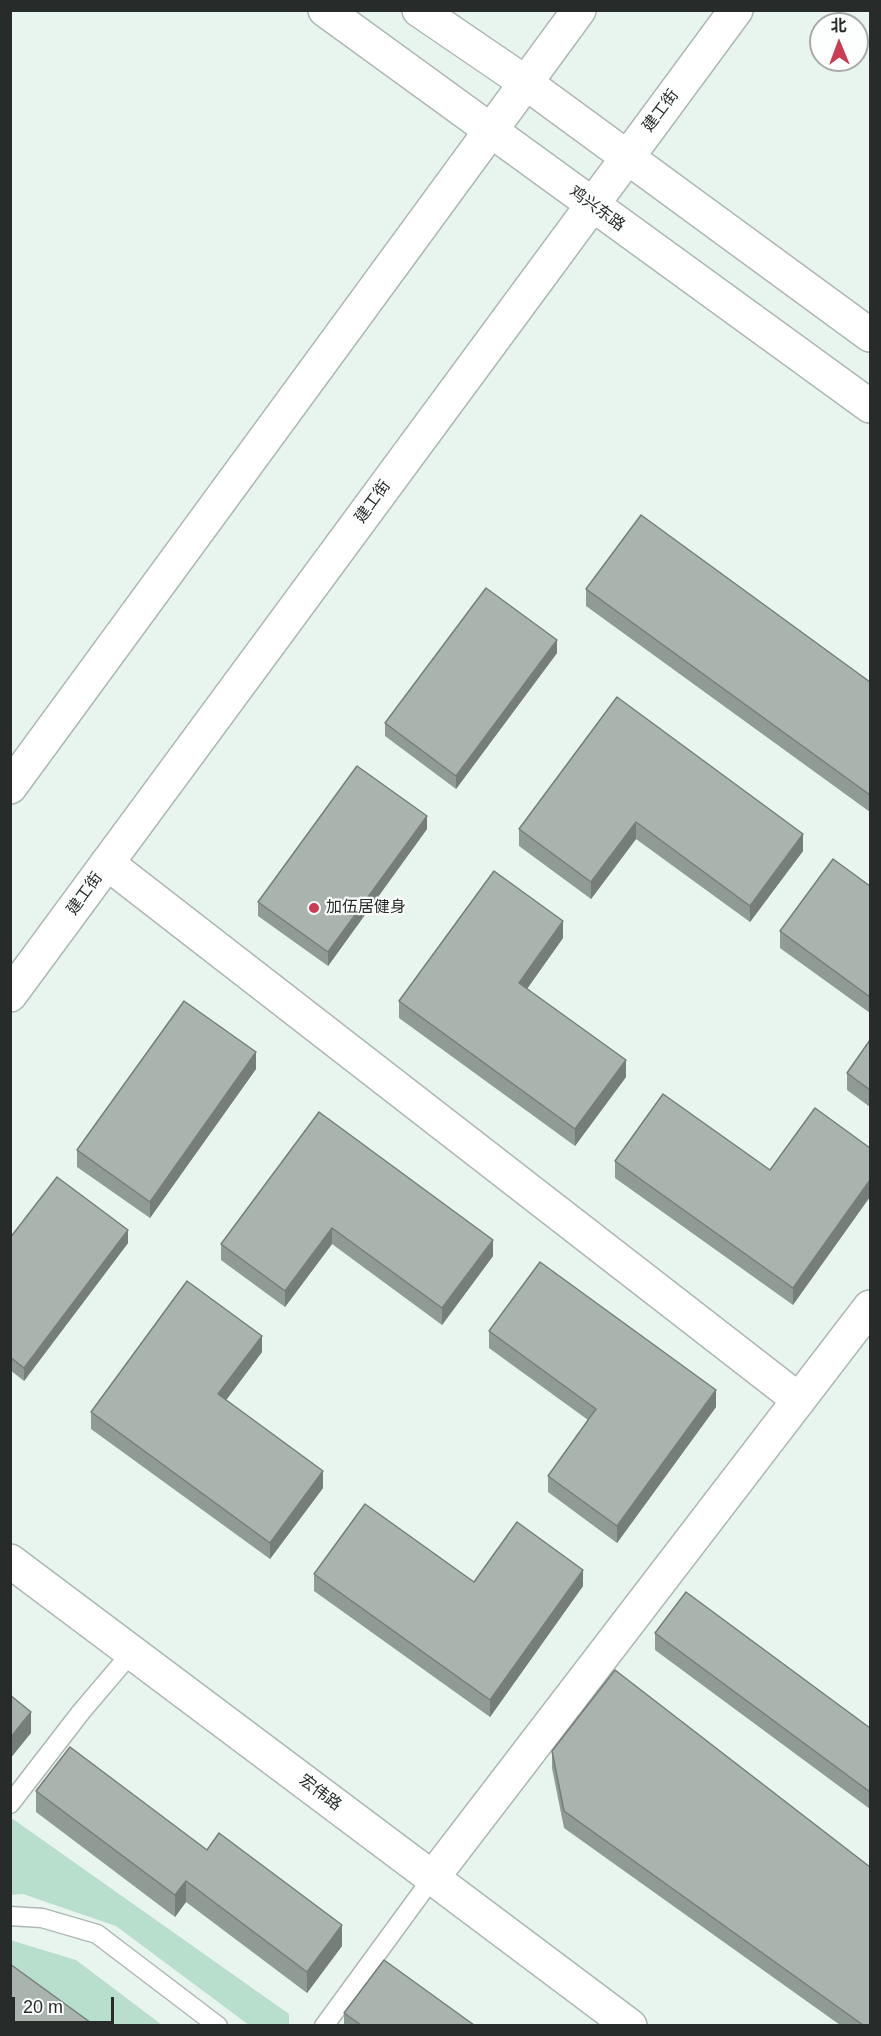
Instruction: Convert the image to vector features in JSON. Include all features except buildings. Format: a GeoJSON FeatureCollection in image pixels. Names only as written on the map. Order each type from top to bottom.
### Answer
{"type":"FeatureCollection","features":[{"type":"Feature","properties":{"kind":"main road","name":"鸡兴东路"},"geometry":{"type":"LineString","coordinates":[[325,10],[870,406]]}},
{"type":"Feature","properties":{"kind":"main road"},"geometry":{"type":"LineString","coordinates":[[419,10],[526,82],[870,334]]}},
{"type":"Feature","properties":{"kind":"main road"},"geometry":{"type":"LineString","coordinates":[[10,787],[579,10]]}},
{"type":"Feature","properties":{"kind":"main road","name":"建工街"},"geometry":{"type":"LineString","coordinates":[[10,995],[736,10]]}},
{"type":"Feature","properties":{"kind":"main road"},"geometry":{"type":"LineString","coordinates":[[107,863],[799,1400]]}},
{"type":"Feature","properties":{"kind":"main road"},"geometry":{"type":"LineString","coordinates":[[433,1877],[870,1307]]}},
{"type":"Feature","properties":{"kind":"main road","name":"宏伟路"},"geometry":{"type":"LineString","coordinates":[[10,1561],[630,2025]]}},
{"type":"Feature","properties":{"kind":"lane"},"geometry":{"type":"LineString","coordinates":[[10,1804],[81,1712],[132,1652]]}},
{"type":"Feature","properties":{"kind":"lane"},"geometry":{"type":"LineString","coordinates":[[324,2025],[433,1877]]}},
{"type":"Feature","properties":{"kind":"lane"},"geometry":{"type":"LineString","coordinates":[[10,1916],[42,1918],[97,1934],[218,2025]]}},
{"type":"Feature","properties":{"kind":"green space"},"geometry":{"type":"Polygon","coordinates":[[[10,1817],[289,2014],[289,2025],[249,2025],[116,1926],[23,1894],[11,1895],[10,1817]]]}},
{"type":"Feature","properties":{"kind":"green space"},"geometry":{"type":"Polygon","coordinates":[[[10,1940],[76,1960],[162,2025],[11,2025],[10,1940]]]}},
{"type":"Feature","properties":{"kind":"place","name":"加伍居健身"},"geometry":{"type":"Point","coordinates":[314,908]}}]}
